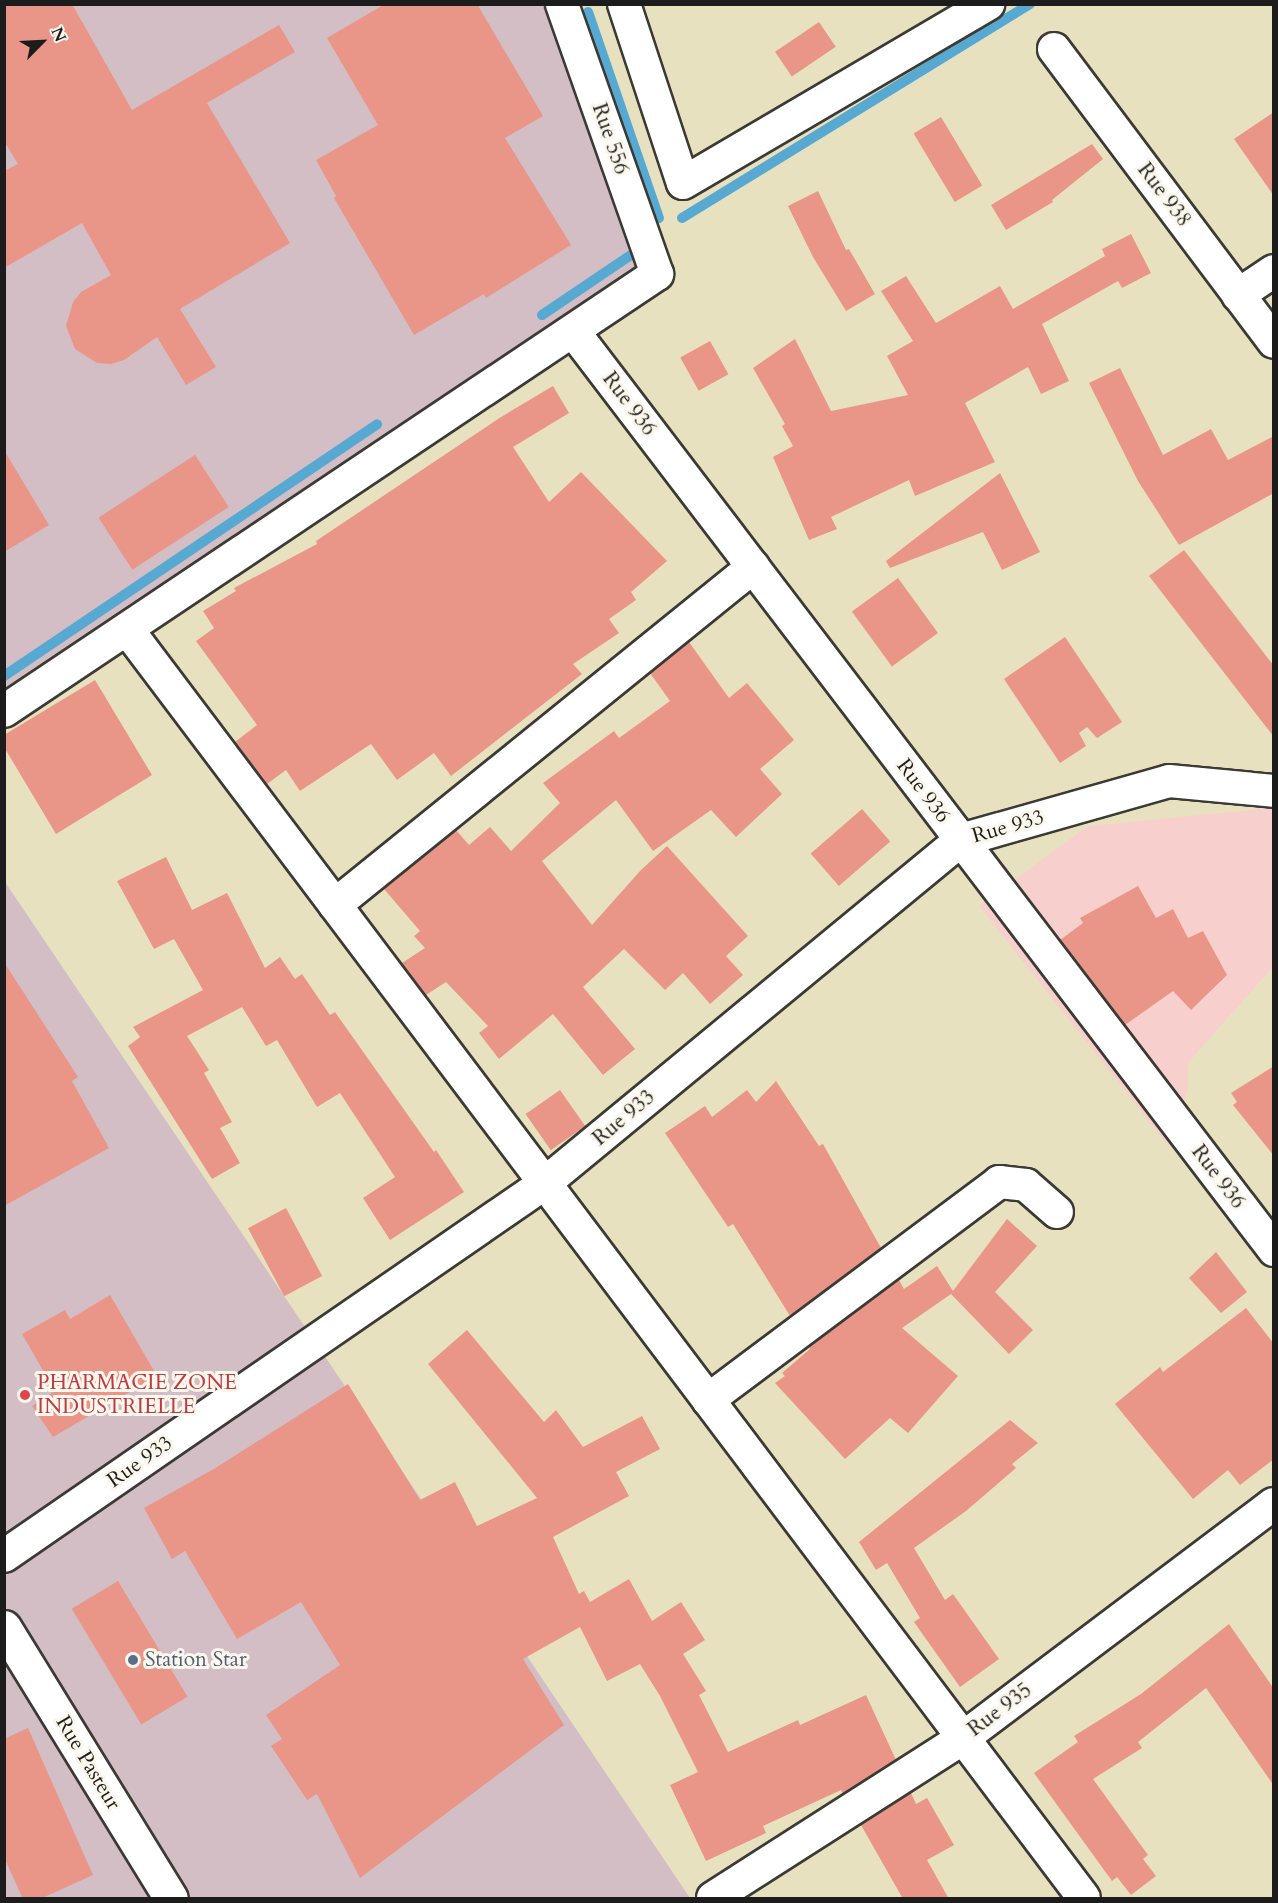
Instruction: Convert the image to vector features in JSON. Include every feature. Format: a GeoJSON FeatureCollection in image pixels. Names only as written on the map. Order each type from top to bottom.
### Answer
{"type":"FeatureCollection","features":[{"type":"Feature","properties":{"kind":"main road","name":"Rue Pasteur"},"geometry":{"type":"LineString","coordinates":[[4,1627],[171,1899]]}},
{"type":"Feature","properties":{"kind":"street","name":"Rue 556"},"geometry":{"type":"LineString","coordinates":[[562,4],[657,274],[573,331]]}},
{"type":"Feature","properties":{"kind":"street"},"geometry":{"type":"LineString","coordinates":[[624,4],[683,183],[988,4]]}},
{"type":"Feature","properties":{"kind":"street","name":"Rue 938"},"geometry":{"type":"LineString","coordinates":[[1054,49],[1274,342]]}},
{"type":"Feature","properties":{"kind":"street"},"geometry":{"type":"LineString","coordinates":[[1238,295],[1274,271]]}},
{"type":"Feature","properties":{"kind":"street"},"geometry":{"type":"LineString","coordinates":[[4,711],[573,331]]}},
{"type":"Feature","properties":{"kind":"street","name":"Rue 936"},"geometry":{"type":"LineString","coordinates":[[573,331],[1274,1250]]}},
{"type":"Feature","properties":{"kind":"street"},"geometry":{"type":"LineString","coordinates":[[335,905],[753,567]]}},
{"type":"Feature","properties":{"kind":"street"},"geometry":{"type":"LineString","coordinates":[[127,629],[1084,1899]]}},
{"type":"Feature","properties":{"kind":"street","name":"Rue 933"},"geometry":{"type":"LineString","coordinates":[[4,1556],[545,1184],[961,840],[1168,781],[1274,791]]}},
{"type":"Feature","properties":{"kind":"street"},"geometry":{"type":"LineString","coordinates":[[708,1400],[999,1182],[1026,1185],[1057,1212]]}},
{"type":"Feature","properties":{"kind":"street","name":"Rue 935"},"geometry":{"type":"LineString","coordinates":[[713,1899],[963,1738],[1274,1504]]}},
{"type":"Feature","properties":{"kind":"shaded area"},"geometry":{"type":"Polygon","coordinates":[[[5,5],[554,5],[648,264],[5,699],[5,5]]]}},
{"type":"Feature","properties":{"kind":"shaded area"},"geometry":{"type":"Polygon","coordinates":[[[1273,808],[1273,967],[1188,1063],[1188,1088],[1170,1148],[979,906],[1088,826],[1273,808]]]}},
{"type":"Feature","properties":{"kind":"shaded area"},"geometry":{"type":"Polygon","coordinates":[[[5,882],[690,1898],[5,1898],[5,882]]]}},
{"type":"Feature","properties":{"kind":"building"},"geometry":{"type":"Polygon","coordinates":[[[4,4],[72,4],[132,110],[279,25],[295,52],[207,103],[290,243],[180,309],[216,367],[186,385],[157,337],[124,360],[111,364],[97,363],[75,349],[66,326],[73,302],[81,292],[111,275],[82,223],[4,268],[4,171],[18,164],[4,141],[4,4]]]}},
{"type":"Feature","properties":{"kind":"building"},"geometry":{"type":"Polygon","coordinates":[[[385,4],[477,4],[543,116],[505,138],[571,245],[486,298],[484,294],[414,335],[334,198],[336,196],[316,160],[378,125],[327,38],[385,4]]]}},
{"type":"Feature","properties":{"kind":"building"},"geometry":{"type":"Polygon","coordinates":[[[819,22],[836,47],[792,77],[775,52],[819,22]]]}},
{"type":"Feature","properties":{"kind":"building"},"geometry":{"type":"Polygon","coordinates":[[[1274,112],[1274,196],[1234,139],[1274,112]]]}},
{"type":"Feature","properties":{"kind":"building"},"geometry":{"type":"Polygon","coordinates":[[[941,117],[982,186],[955,202],[914,133],[941,117]]]}},
{"type":"Feature","properties":{"kind":"building"},"geometry":{"type":"Polygon","coordinates":[[[1092,144],[1103,159],[1052,200],[1053,202],[1006,230],[991,205],[1092,144]]]}},
{"type":"Feature","properties":{"kind":"building"},"geometry":{"type":"Polygon","coordinates":[[[818,191],[846,250],[849,249],[875,294],[846,311],[813,257],[788,206],[818,191]]]}},
{"type":"Feature","properties":{"kind":"building"},"geometry":{"type":"Polygon","coordinates":[[[1131,234],[1151,273],[1122,288],[1118,281],[1042,324],[1069,381],[1041,394],[1028,367],[965,403],[995,462],[915,496],[909,480],[831,517],[837,529],[809,540],[773,457],[793,446],[782,426],[785,424],[753,368],[795,339],[831,411],[908,395],[887,356],[913,341],[881,291],[906,276],[936,323],[1000,286],[1013,309],[1105,256],[1102,249],[1131,234]]]}},
{"type":"Feature","properties":{"kind":"building"},"geometry":{"type":"Polygon","coordinates":[[[710,341],[728,374],[699,391],[680,357],[710,341]]]}},
{"type":"Feature","properties":{"kind":"building"},"geometry":{"type":"Polygon","coordinates":[[[1120,368],[1163,455],[1211,429],[1228,460],[1274,436],[1274,493],[1179,545],[1138,481],[1089,383],[1120,368]]]}},
{"type":"Feature","properties":{"kind":"building"},"geometry":{"type":"Polygon","coordinates":[[[553,386],[569,413],[513,447],[549,502],[581,472],[667,561],[631,592],[636,600],[609,619],[619,633],[573,664],[582,674],[451,776],[434,753],[397,780],[371,744],[300,791],[286,770],[267,784],[235,742],[257,725],[196,641],[214,628],[203,611],[236,591],[234,588],[317,544],[316,541],[501,417],[553,386]]]}},
{"type":"Feature","properties":{"kind":"building"},"geometry":{"type":"Polygon","coordinates":[[[4,450],[49,525],[4,552],[4,450]]]}},
{"type":"Feature","properties":{"kind":"building"},"geometry":{"type":"Polygon","coordinates":[[[195,455],[229,507],[132,570],[99,518],[195,455]]]}},
{"type":"Feature","properties":{"kind":"building"},"geometry":{"type":"Polygon","coordinates":[[[1000,473],[1040,552],[1002,570],[983,532],[890,568],[886,561],[1000,473]]]}},
{"type":"Feature","properties":{"kind":"building"},"geometry":{"type":"Polygon","coordinates":[[[1184,550],[1274,666],[1274,737],[1149,576],[1184,550]]]}},
{"type":"Feature","properties":{"kind":"building"},"geometry":{"type":"Polygon","coordinates":[[[898,578],[938,633],[892,667],[852,612],[898,578]]]}},
{"type":"Feature","properties":{"kind":"building"},"geometry":{"type":"Polygon","coordinates":[[[1065,637],[1122,722],[1097,738],[1087,727],[1079,733],[1086,746],[1060,763],[1004,679],[1065,637]]]}},
{"type":"Feature","properties":{"kind":"building"},"geometry":{"type":"Polygon","coordinates":[[[689,642],[729,698],[747,683],[794,740],[760,769],[782,794],[736,837],[711,810],[653,851],[616,800],[542,861],[592,925],[641,870],[667,846],[748,936],[726,956],[743,975],[710,1004],[683,973],[665,990],[624,949],[583,987],[635,1049],[603,1075],[553,1014],[499,1059],[479,1033],[488,1026],[446,982],[426,995],[402,963],[425,948],[414,936],[420,931],[384,889],[456,830],[469,845],[490,827],[511,851],[560,803],[543,783],[614,731],[619,738],[670,701],[650,673],[689,642]]]}},
{"type":"Feature","properties":{"kind":"building"},"geometry":{"type":"Polygon","coordinates":[[[95,680],[152,775],[56,834],[4,747],[4,735],[95,680]]]}},
{"type":"Feature","properties":{"kind":"building"},"geometry":{"type":"Polygon","coordinates":[[[862,809],[890,841],[839,886],[811,854],[862,809]]]}},
{"type":"Feature","properties":{"kind":"building"},"geometry":{"type":"Polygon","coordinates":[[[166,857],[192,910],[227,893],[265,968],[280,957],[295,979],[302,974],[330,1015],[335,1012],[464,1192],[390,1240],[363,1198],[395,1177],[340,1093],[317,1107],[277,1040],[266,1046],[242,1007],[187,1036],[209,1070],[204,1073],[232,1122],[220,1128],[240,1163],[212,1179],[128,1046],[140,1037],[133,1027],[203,990],[174,939],[154,949],[117,881],[166,857]]]}},
{"type":"Feature","properties":{"kind":"building"},"geometry":{"type":"Polygon","coordinates":[[[1138,886],[1156,918],[1173,909],[1188,938],[1203,931],[1227,975],[1191,1010],[1173,991],[1125,1025],[1060,940],[1083,923],[1080,918],[1138,886]]]}},
{"type":"Feature","properties":{"kind":"building"},"geometry":{"type":"Polygon","coordinates":[[[4,962],[78,1077],[72,1081],[109,1148],[4,1206],[4,962]]]}},
{"type":"Feature","properties":{"kind":"building"},"geometry":{"type":"Polygon","coordinates":[[[1274,1066],[1274,1156],[1233,1105],[1237,1102],[1231,1093],[1274,1066]]]}},
{"type":"Feature","properties":{"kind":"building"},"geometry":{"type":"Polygon","coordinates":[[[776,1081],[819,1146],[823,1144],[881,1248],[790,1316],[733,1224],[728,1227],[665,1133],[705,1106],[712,1117],[747,1090],[756,1102],[776,1081]]]}},
{"type":"Feature","properties":{"kind":"building"},"geometry":{"type":"Polygon","coordinates":[[[560,1090],[585,1126],[551,1150],[526,1114],[560,1090]]]}},
{"type":"Feature","properties":{"kind":"building"},"geometry":{"type":"Polygon","coordinates":[[[286,1208],[322,1276],[284,1296],[248,1228],[286,1208]]]}},
{"type":"Feature","properties":{"kind":"building"},"geometry":{"type":"Polygon","coordinates":[[[1007,1219],[1037,1246],[995,1292],[1033,1330],[1009,1354],[951,1294],[902,1328],[958,1376],[908,1433],[890,1418],[845,1459],[775,1383],[785,1376],[782,1373],[810,1349],[809,1347],[899,1280],[904,1289],[937,1266],[953,1291],[1007,1219]]]}},
{"type":"Feature","properties":{"kind":"building"},"geometry":{"type":"Polygon","coordinates":[[[1216,1252],[1247,1292],[1221,1313],[1189,1278],[1216,1252]]]}},
{"type":"Feature","properties":{"kind":"building"},"geometry":{"type":"Polygon","coordinates":[[[110,1295],[157,1376],[53,1437],[32,1406],[55,1391],[22,1334],[65,1310],[70,1319],[110,1295]]]}},
{"type":"Feature","properties":{"kind":"building"},"geometry":{"type":"Polygon","coordinates":[[[1246,1308],[1274,1344],[1274,1459],[1240,1485],[1228,1470],[1193,1499],[1115,1404],[1160,1367],[1163,1372],[1246,1308]]]}},
{"type":"Feature","properties":{"kind":"building"},"geometry":{"type":"Polygon","coordinates":[[[467,1330],[544,1422],[556,1410],[583,1447],[642,1416],[660,1449],[616,1472],[629,1496],[553,1537],[579,1594],[584,1591],[590,1602],[629,1579],[652,1621],[681,1602],[705,1640],[683,1654],[706,1691],[699,1695],[728,1752],[798,1720],[800,1725],[866,1695],[896,1760],[843,1794],[841,1790],[763,1826],[766,1833],[706,1861],[670,1785],[698,1772],[660,1696],[640,1664],[607,1681],[580,1627],[523,1659],[564,1725],[360,1878],[317,1794],[307,1800],[271,1746],[282,1739],[266,1715],[340,1665],[301,1602],[237,1639],[185,1551],[172,1559],[144,1508],[217,1467],[348,1384],[420,1500],[455,1482],[477,1526],[537,1498],[428,1364],[467,1330]]]}},
{"type":"Feature","properties":{"kind":"building"},"geometry":{"type":"Polygon","coordinates":[[[1010,1420],[1038,1443],[1012,1464],[1016,1468],[966,1511],[914,1548],[945,1600],[953,1594],[999,1659],[960,1687],[914,1622],[920,1618],[887,1563],[876,1570],[859,1542],[1010,1420]]]}},
{"type":"Feature","properties":{"kind":"building"},"geometry":{"type":"Polygon","coordinates":[[[118,1581],[188,1697],[141,1725],[72,1609],[118,1581]]]}},
{"type":"Feature","properties":{"kind":"building"},"geometry":{"type":"Polygon","coordinates":[[[1229,1624],[1274,1689],[1274,1786],[1206,1688],[1138,1742],[1142,1748],[1093,1779],[1148,1855],[1143,1859],[1156,1876],[1131,1895],[1117,1877],[1112,1881],[1034,1773],[1078,1742],[1074,1736],[1141,1694],[1229,1624]]]}},
{"type":"Feature","properties":{"kind":"building"},"geometry":{"type":"Polygon","coordinates":[[[28,1728],[93,1875],[40,1899],[23,1899],[4,1857],[4,1739],[28,1728]]]}},
{"type":"Feature","properties":{"kind":"building"},"geometry":{"type":"Polygon","coordinates":[[[911,1793],[916,1804],[927,1798],[954,1845],[927,1860],[949,1899],[903,1899],[861,1825],[911,1793]]]}},
{"type":"Feature","properties":{"kind":"waterway"},"geometry":{"type":"LineString","coordinates":[[682,218],[1030,4]]}},
{"type":"Feature","properties":{"kind":"waterway"},"geometry":{"type":"LineString","coordinates":[[588,12],[659,218]]}},
{"type":"Feature","properties":{"kind":"waterway"},"geometry":{"type":"LineString","coordinates":[[542,315],[634,253]]}},
{"type":"Feature","properties":{"kind":"waterway"},"geometry":{"type":"LineString","coordinates":[[4,676],[377,424]]}},
{"type":"Feature","properties":{"kind":"place","name":"PHARMACIE ZONE INDUSTRIELLE"},"geometry":{"type":"Point","coordinates":[25,1395]}},
{"type":"Feature","properties":{"kind":"place","name":"Station Star"},"geometry":{"type":"Point","coordinates":[133,1660]}}]}
